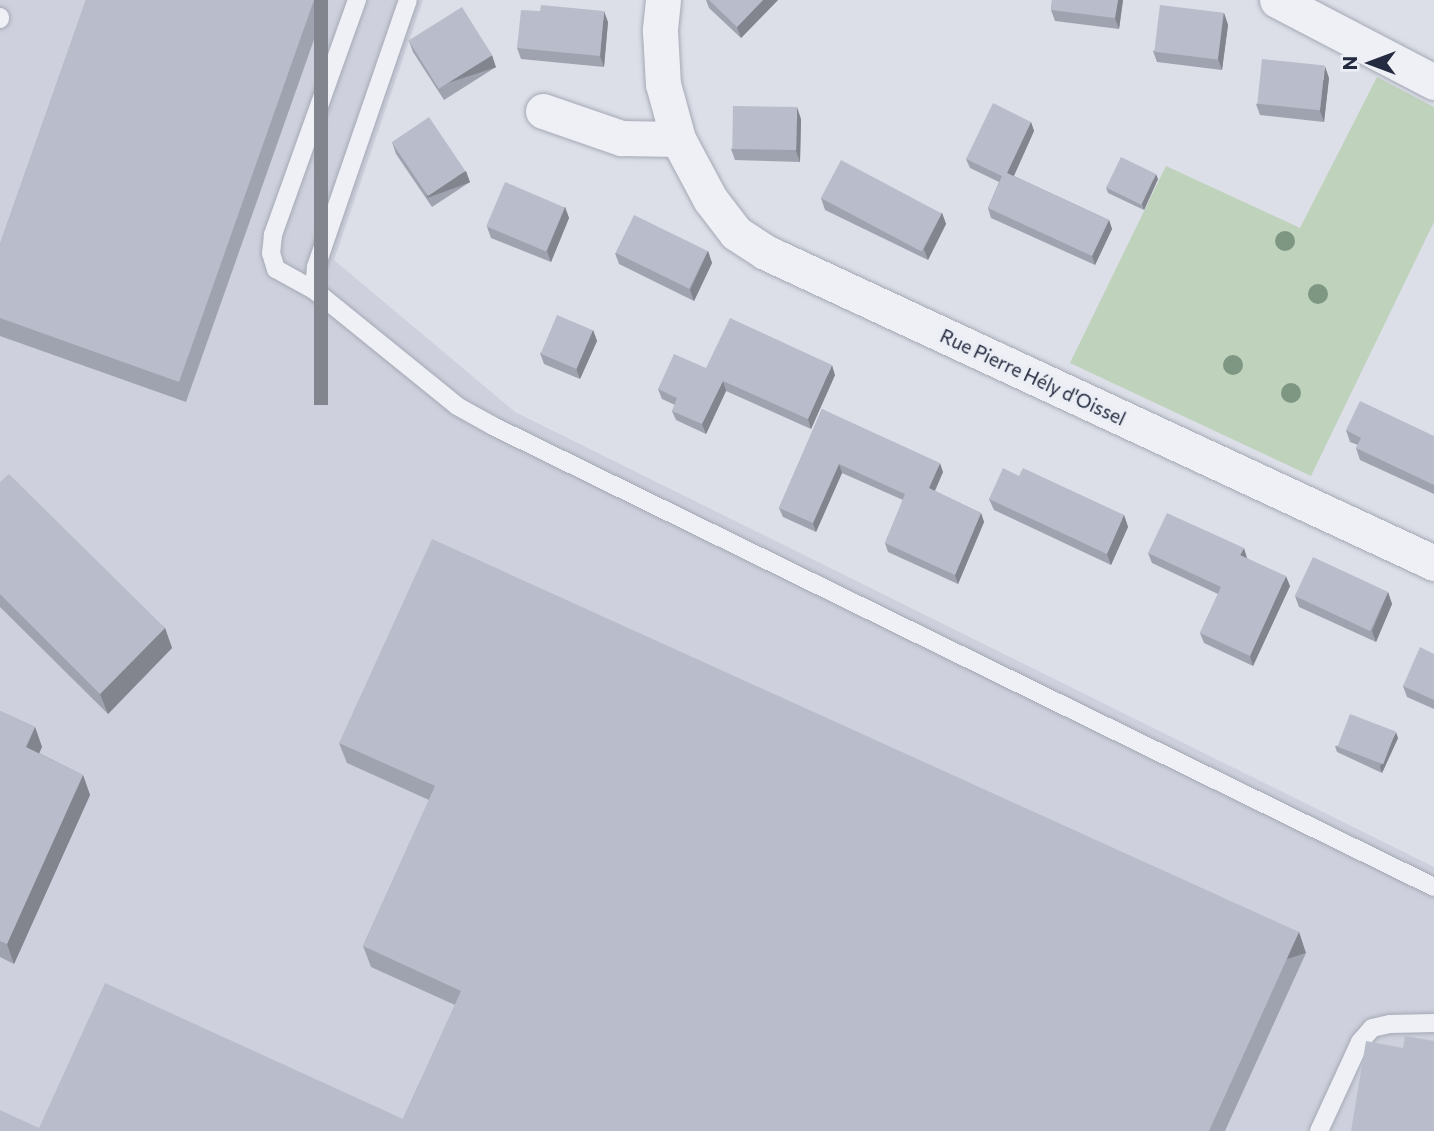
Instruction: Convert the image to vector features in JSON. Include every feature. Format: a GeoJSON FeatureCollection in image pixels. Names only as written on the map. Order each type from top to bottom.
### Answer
{"type":"FeatureCollection","features":[{"type":"Feature","properties":{"kind":"street","name":"Rue Pierre Hély d'Oissel"},"geometry":{"type":"LineString","coordinates":[[663,0],[660,31],[663,84],[678,139],[710,199],[736,233],[765,252],[1434,563]]}},
{"type":"Feature","properties":{"kind":"street"},"geometry":{"type":"LineString","coordinates":[[1277,0],[1434,82]]}},
{"type":"Feature","properties":{"kind":"street"},"geometry":{"type":"LineString","coordinates":[[543,111],[621,138],[678,139]]}},
{"type":"Feature","properties":{"kind":"lane"},"geometry":{"type":"LineString","coordinates":[[357,0],[272,244],[271,253],[276,269],[314,290],[457,406],[493,426],[1434,887]]}},
{"type":"Feature","properties":{"kind":"lane"},"geometry":{"type":"LineString","coordinates":[[314,290],[316,267],[408,0]]}},
{"type":"Feature","properties":{"kind":"lane"},"geometry":{"type":"LineString","coordinates":[[1319,1131],[1360,1042],[1371,1028],[1390,1024],[1434,1023]]}},
{"type":"Feature","properties":{"kind":"shaded area"},"geometry":{"type":"Polygon","coordinates":[[[0,0],[423,0],[334,260],[515,412],[1434,867],[1434,1131],[0,1131],[0,0]]]}},
{"type":"Feature","properties":{"kind":"green space"},"geometry":{"type":"Polygon","coordinates":[[[1377,77],[1434,107],[1434,222],[1311,476],[1070,363],[1166,166],[1300,228],[1377,77]]]}},
{"type":"Feature","properties":{"kind":"building"},"geometry":{"type":"Polygon","coordinates":[[[86,0],[314,0],[179,382],[0,318],[0,244],[86,0]]]}},
{"type":"Feature","properties":{"kind":"building"},"geometry":{"type":"Polygon","coordinates":[[[709,0],[763,0],[737,27],[709,0]]]}},
{"type":"Feature","properties":{"kind":"building"},"geometry":{"type":"Polygon","coordinates":[[[1052,0],[1118,0],[1115,18],[1051,10],[1052,0]]]}},
{"type":"Feature","properties":{"kind":"building"},"geometry":{"type":"Polygon","coordinates":[[[541,5],[604,11],[600,56],[517,48],[521,10],[540,11],[541,5]]]}},
{"type":"Feature","properties":{"kind":"building"},"geometry":{"type":"Polygon","coordinates":[[[1160,5],[1224,13],[1218,59],[1154,52],[1160,5]]]}},
{"type":"Feature","properties":{"kind":"building"},"geometry":{"type":"Polygon","coordinates":[[[462,7],[492,55],[439,89],[409,40],[462,7]]]}},
{"type":"Feature","properties":{"kind":"building"},"geometry":{"type":"Polygon","coordinates":[[[1262,59],[1325,66],[1320,110],[1257,104],[1262,59]]]}},
{"type":"Feature","properties":{"kind":"building"},"geometry":{"type":"Polygon","coordinates":[[[993,103],[1031,122],[1007,173],[1109,220],[1092,256],[988,208],[1002,176],[966,159],[993,103]]]}},
{"type":"Feature","properties":{"kind":"building"},"geometry":{"type":"Polygon","coordinates":[[[733,106],[797,107],[796,150],[732,149],[733,106]]]}},
{"type":"Feature","properties":{"kind":"building"},"geometry":{"type":"Polygon","coordinates":[[[429,117],[465,171],[428,196],[392,142],[429,117]]]}},
{"type":"Feature","properties":{"kind":"building"},"geometry":{"type":"Polygon","coordinates":[[[1121,157],[1156,174],[1141,205],[1106,188],[1121,157]]]}},
{"type":"Feature","properties":{"kind":"building"},"geometry":{"type":"Polygon","coordinates":[[[841,160],[942,214],[921,251],[821,198],[841,160]]]}},
{"type":"Feature","properties":{"kind":"building"},"geometry":{"type":"Polygon","coordinates":[[[505,182],[565,207],[546,252],[486,226],[505,182]]]}},
{"type":"Feature","properties":{"kind":"building"},"geometry":{"type":"Polygon","coordinates":[[[634,215],[708,251],[689,289],[616,253],[634,215]]]}},
{"type":"Feature","properties":{"kind":"building"},"geometry":{"type":"Polygon","coordinates":[[[557,315],[593,330],[576,369],[541,354],[557,315]]]}},
{"type":"Feature","properties":{"kind":"building"},"geometry":{"type":"Polygon","coordinates":[[[730,318],[832,365],[808,419],[723,381],[702,424],[672,411],[677,398],[658,389],[674,354],[706,368],[730,318]]]}},
{"type":"Feature","properties":{"kind":"building"},"geometry":{"type":"Polygon","coordinates":[[[1360,401],[1434,436],[1434,485],[1356,448],[1361,438],[1346,430],[1360,401]]]}},
{"type":"Feature","properties":{"kind":"building"},"geometry":{"type":"Polygon","coordinates":[[[822,409],[940,463],[929,488],[981,513],[955,575],[885,543],[905,494],[839,464],[813,523],[779,508],[822,409]]]}},
{"type":"Feature","properties":{"kind":"building"},"geometry":{"type":"Polygon","coordinates":[[[1003,468],[1019,476],[1023,468],[1124,515],[1107,554],[989,499],[1003,468]]]}},
{"type":"Feature","properties":{"kind":"building"},"geometry":{"type":"Polygon","coordinates":[[[9,474],[165,628],[100,694],[0,594],[0,482],[9,474]]]}},
{"type":"Feature","properties":{"kind":"building"},"geometry":{"type":"Polygon","coordinates":[[[1167,513],[1244,548],[1240,555],[1286,576],[1250,656],[1200,633],[1221,587],[1148,553],[1167,513]]]}},
{"type":"Feature","properties":{"kind":"building"},"geometry":{"type":"Polygon","coordinates":[[[432,539],[1299,932],[1209,1131],[0,1131],[0,1110],[39,1128],[105,983],[403,1119],[461,991],[363,946],[435,786],[339,743],[432,539]]]}},
{"type":"Feature","properties":{"kind":"building"},"geometry":{"type":"Polygon","coordinates":[[[1313,557],[1388,592],[1370,631],[1295,596],[1313,557]]]}},
{"type":"Feature","properties":{"kind":"building"},"geometry":{"type":"Polygon","coordinates":[[[1420,647],[1434,654],[1434,700],[1403,686],[1420,647]]]}},
{"type":"Feature","properties":{"kind":"building"},"geometry":{"type":"Polygon","coordinates":[[[0,711],[35,727],[26,747],[83,775],[7,944],[0,941],[0,711]]]}},
{"type":"Feature","properties":{"kind":"building"},"geometry":{"type":"Polygon","coordinates":[[[1350,714],[1396,732],[1383,764],[1337,747],[1350,714]]]}},
{"type":"Feature","properties":{"kind":"building"},"geometry":{"type":"Polygon","coordinates":[[[1405,1036],[1434,1041],[1434,1131],[1351,1131],[1366,1041],[1403,1048],[1405,1036]]]}}]}
